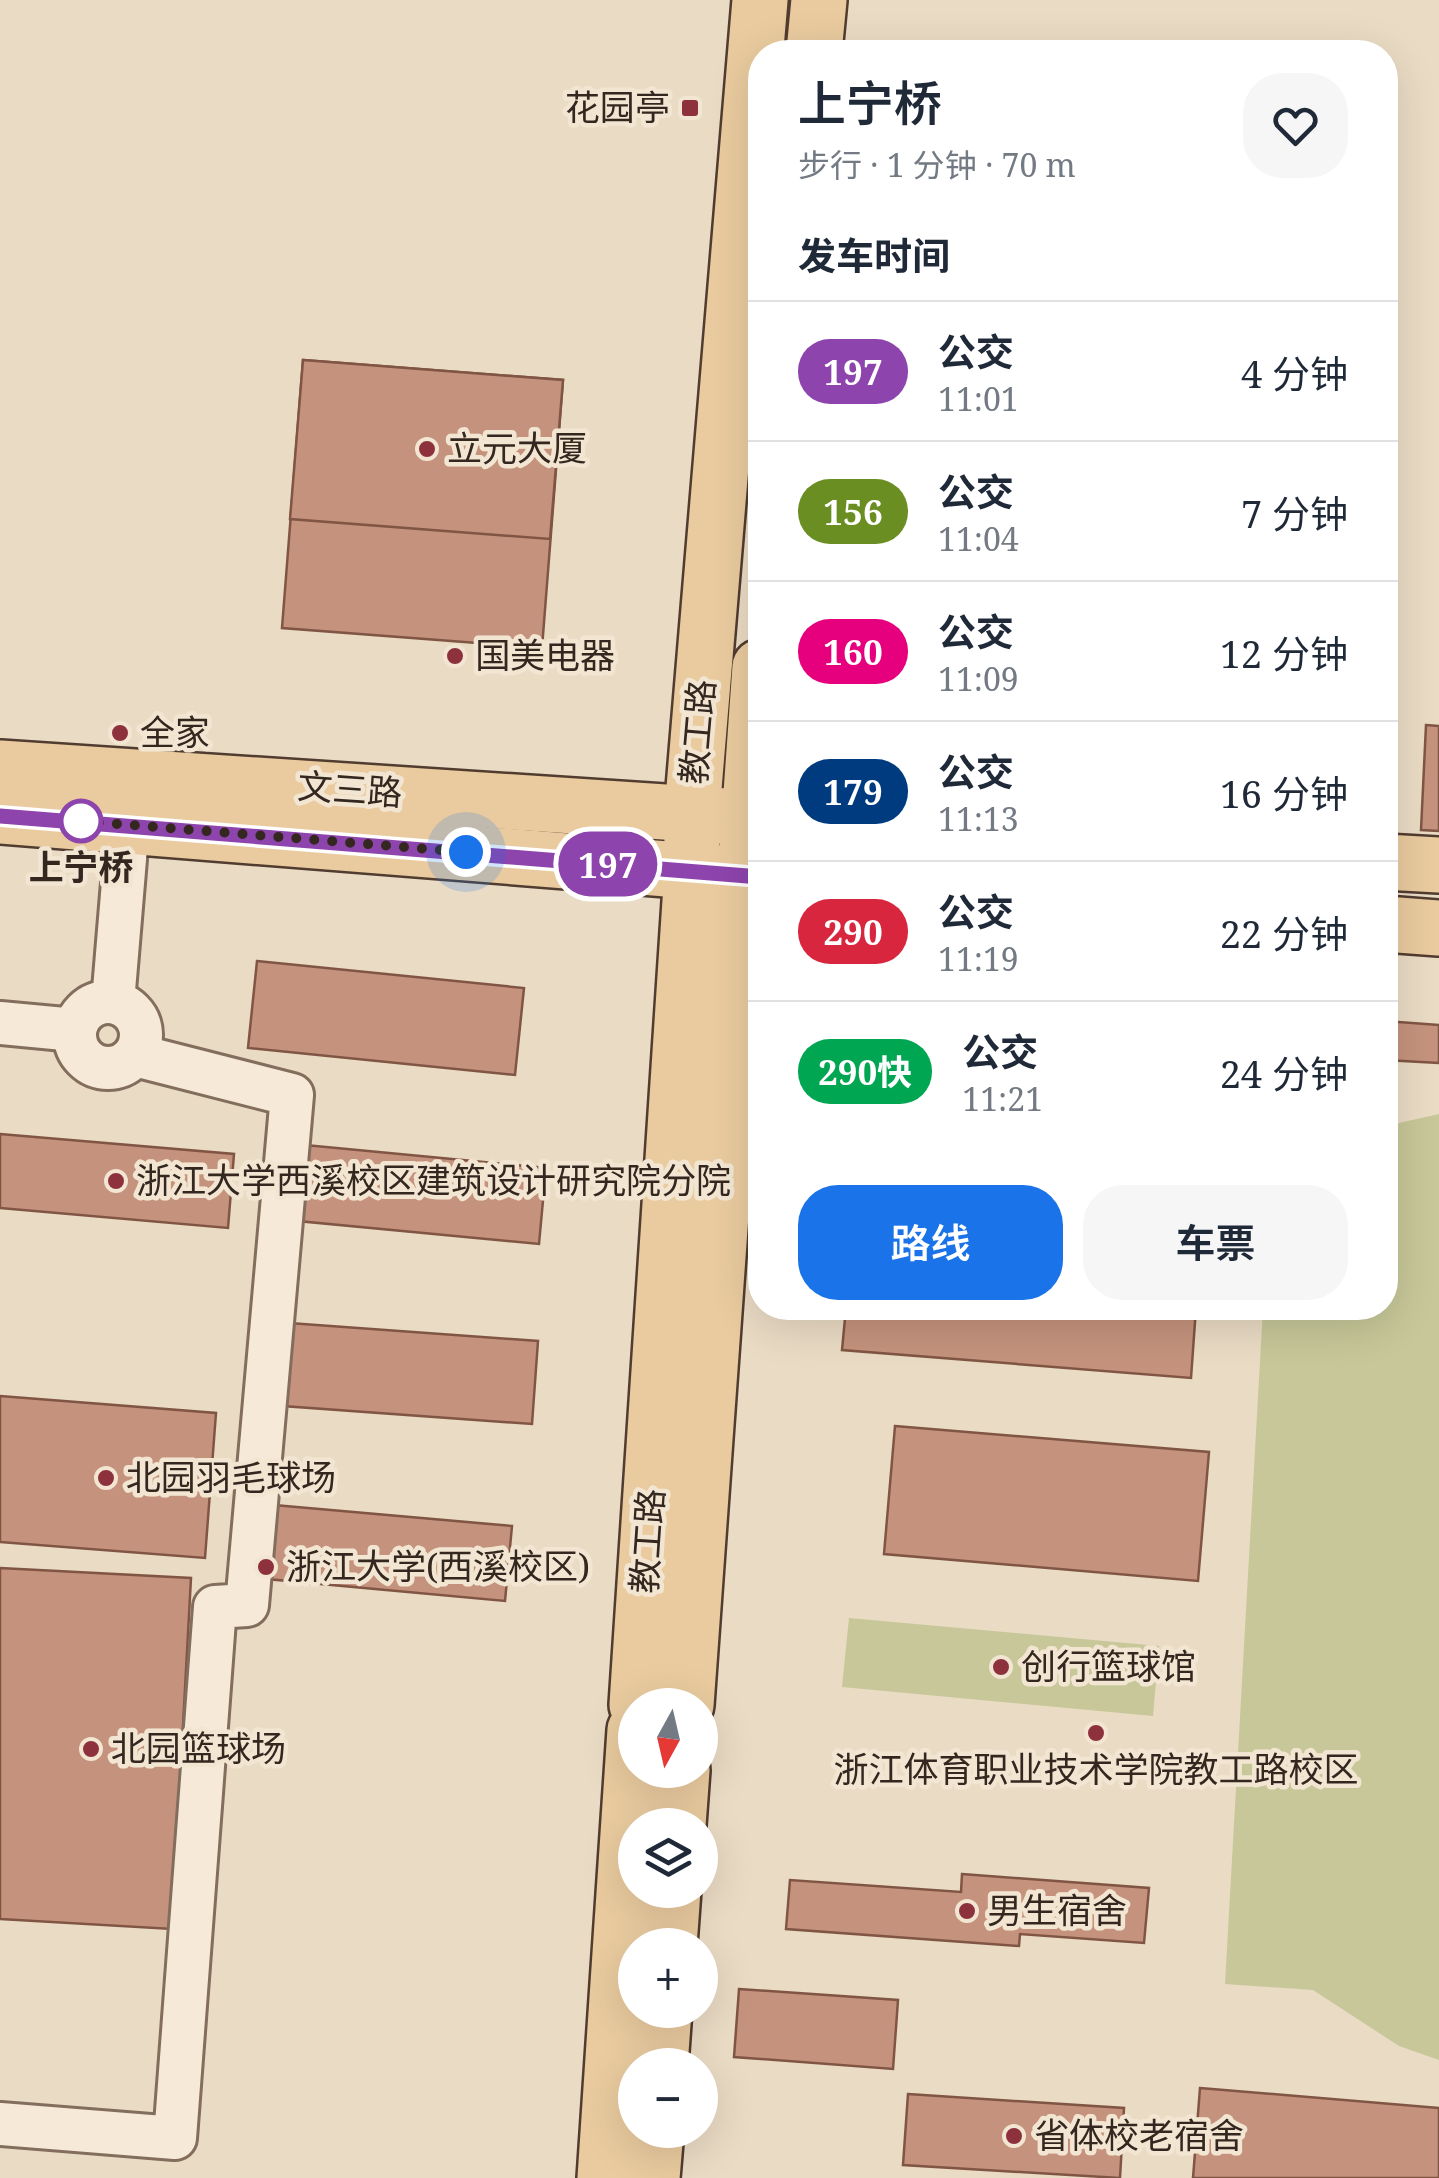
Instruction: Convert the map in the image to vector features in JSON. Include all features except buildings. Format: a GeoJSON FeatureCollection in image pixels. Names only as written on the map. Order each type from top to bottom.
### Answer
{"type":"FeatureCollection","features":[{"type":"Feature","properties":{"kind":"main road","name":"教工路"},"geometry":{"type":"LineString","coordinates":[[757,40],[760,0]]}},
{"type":"Feature","properties":{"kind":"main road"},"geometry":{"type":"LineString","coordinates":[[815,40],[819,0]]}},
{"type":"Feature","properties":{"kind":"main road","name":"教工路"},"geometry":{"type":"LineString","coordinates":[[638,1688],[692,871],[692,812],[748,143]]}},
{"type":"Feature","properties":{"kind":"main road","name":"文三路"},"geometry":{"type":"LineString","coordinates":[[0,768],[748,818]]}},
{"type":"Feature","properties":{"kind":"main road","name":"文三路"},"geometry":{"type":"LineString","coordinates":[[0,816],[748,876]]}},
{"type":"Feature","properties":{"kind":"main road"},"geometry":{"type":"LineString","coordinates":[[1398,863],[1439,866]]}},
{"type":"Feature","properties":{"kind":"main road"},"geometry":{"type":"LineString","coordinates":[[1398,925],[1439,928]]}},
{"type":"Feature","properties":{"kind":"main road","name":"教工路"},"geometry":{"type":"LineString","coordinates":[[687,1688],[748,938]]}},
{"type":"Feature","properties":{"kind":"main road"},"geometry":{"type":"LineString","coordinates":[[637,1788],[648,2167]]}},
{"type":"Feature","properties":{"kind":"lane"},"geometry":{"type":"LineString","coordinates":[[113,1002],[128,824]]}},
{"type":"Feature","properties":{"kind":"lane"},"geometry":{"type":"LineString","coordinates":[[113,1002],[133,1012],[141,1034],[135,1055],[116,1067],[95,1066],[79,1051],[75,1030],[92,1005],[113,1002]]}},
{"type":"Feature","properties":{"kind":"lane"},"geometry":{"type":"LineString","coordinates":[[0,1023],[75,1030]]}},
{"type":"Feature","properties":{"kind":"lane"},"geometry":{"type":"LineString","coordinates":[[0,2124],[175,2138],[215,1607],[247,1605],[292,1094],[135,1055]]}},
{"type":"Feature","properties":{"kind":"green space"},"geometry":{"type":"Polygon","coordinates":[[[1439,1114],[1439,2060],[1399,2046],[1313,1990],[1225,1984],[1262,1320],[1398,1320],[1399,1123],[1439,1114]]]}},
{"type":"Feature","properties":{"kind":"green space","name":"创行篮球馆"},"geometry":{"type":"Polygon","coordinates":[[[849,1618],[1159,1646],[1153,1716],[842,1687],[849,1618]]]}},
{"type":"Feature","properties":{"kind":"bus line","name":"197"},"geometry":{"type":"LineString","coordinates":[[0,816],[748,876]]}},
{"type":"Feature","properties":{"kind":"place","name":"花园亭"},"geometry":{"type":"Point","coordinates":[690,108]}},
{"type":"Feature","properties":{"kind":"place","name":"立元大厦"},"geometry":{"type":"Point","coordinates":[427,449]}},
{"type":"Feature","properties":{"kind":"place","name":"国美电器"},"geometry":{"type":"Point","coordinates":[455,656]}},
{"type":"Feature","properties":{"kind":"place","name":"全家"},"geometry":{"type":"Point","coordinates":[120,733]}},
{"type":"Feature","properties":{"kind":"place","name":"上宁桥"},"geometry":{"type":"Point","coordinates":[81,821]}},
{"type":"Feature","properties":{"kind":"place","name":"浙江大学西溪校区建筑设计研究院分院"},"geometry":{"type":"Point","coordinates":[116,1181]}},
{"type":"Feature","properties":{"kind":"place","name":"北园羽毛球场"},"geometry":{"type":"Point","coordinates":[106,1478]}},
{"type":"Feature","properties":{"kind":"place","name":"浙江大学(西溪校区)"},"geometry":{"type":"Point","coordinates":[266,1567]}},
{"type":"Feature","properties":{"kind":"place","name":"创行篮球馆"},"geometry":{"type":"Point","coordinates":[1001,1667]}},
{"type":"Feature","properties":{"kind":"place","name":"浙江体育职业技术学院教工路校区"},"geometry":{"type":"Point","coordinates":[1096,1733]}},
{"type":"Feature","properties":{"kind":"place","name":"北园篮球场"},"geometry":{"type":"Point","coordinates":[91,1749]}},
{"type":"Feature","properties":{"kind":"place","name":"男生宿舍"},"geometry":{"type":"Point","coordinates":[967,1911]}},
{"type":"Feature","properties":{"kind":"place","name":"省体校老宿舍"},"geometry":{"type":"Point","coordinates":[1014,2136]}},
{"type":"Feature","properties":{"kind":"route"},"geometry":{"type":"LineString","coordinates":[[81,821],[466,852]]}}]}
